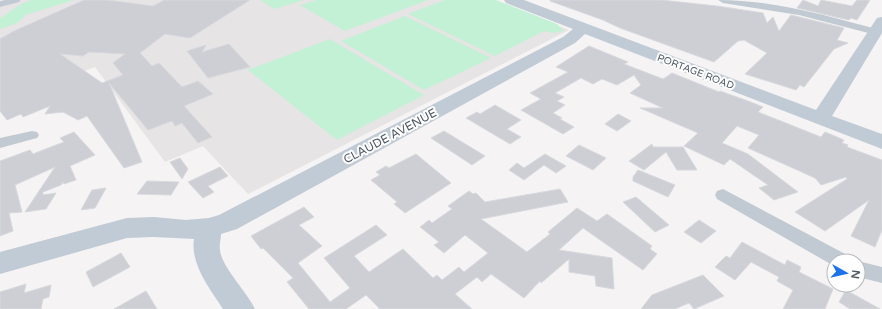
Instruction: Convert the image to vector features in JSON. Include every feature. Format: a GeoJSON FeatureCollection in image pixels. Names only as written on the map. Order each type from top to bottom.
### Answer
{"type":"FeatureCollection","features":[{"type":"Feature","properties":{"kind":"main road","name":"PORTAGE ROAD"},"geometry":{"type":"LineString","coordinates":[[511,0],[581,33],[820,118],[882,142]]}},
{"type":"Feature","properties":{"kind":"main road"},"geometry":{"type":"LineString","coordinates":[[820,118],[879,26]]}},
{"type":"Feature","properties":{"kind":"main road","name":"CLAUDE AVENUE"},"geometry":{"type":"LineString","coordinates":[[209,228],[248,212],[581,33]]}},
{"type":"Feature","properties":{"kind":"main road"},"geometry":{"type":"LineString","coordinates":[[0,263],[127,228],[209,228],[206,251],[212,266],[240,309]]}},
{"type":"Feature","properties":{"kind":"street"},"geometry":{"type":"LineString","coordinates":[[0,4],[16,0]]}},
{"type":"Feature","properties":{"kind":"street"},"geometry":{"type":"LineString","coordinates":[[723,0],[879,26]]}},
{"type":"Feature","properties":{"kind":"street"},"geometry":{"type":"LineString","coordinates":[[0,143],[32,135]]}},
{"type":"Feature","properties":{"kind":"street"},"geometry":{"type":"LineString","coordinates":[[723,195],[828,253]]}},
{"type":"Feature","properties":{"kind":"street"},"geometry":{"type":"LineString","coordinates":[[866,271],[882,275]]}},
{"type":"Feature","properties":{"kind":"shaded area"},"geometry":{"type":"Polygon","coordinates":[[[23,0],[492,0],[569,30],[248,194],[203,146],[165,162],[95,67],[0,103],[0,5],[23,0]]]}},
{"type":"Feature","properties":{"kind":"green space"},"geometry":{"type":"Polygon","coordinates":[[[32,0],[74,0],[25,15],[17,23],[0,29],[0,18],[19,5],[32,0]]]}},
{"type":"Feature","properties":{"kind":"green space"},"geometry":{"type":"Polygon","coordinates":[[[260,0],[304,0],[274,9],[260,0]]]}},
{"type":"Feature","properties":{"kind":"green space"},"geometry":{"type":"Polygon","coordinates":[[[317,0],[428,0],[345,31],[300,5],[317,0]]]}},
{"type":"Feature","properties":{"kind":"green space"},"geometry":{"type":"Polygon","coordinates":[[[445,0],[496,0],[557,24],[564,31],[553,33],[544,31],[495,56],[408,14],[445,0]]]}},
{"type":"Feature","properties":{"kind":"green space"},"geometry":{"type":"Polygon","coordinates":[[[405,16],[491,58],[424,90],[341,41],[405,16]]]}},
{"type":"Feature","properties":{"kind":"green space"},"geometry":{"type":"Polygon","coordinates":[[[330,39],[424,95],[337,140],[248,70],[330,39]]]}},
{"type":"Feature","properties":{"kind":"building"},"geometry":{"type":"Polygon","coordinates":[[[84,0],[107,0],[153,6],[164,0],[250,0],[190,38],[165,34],[140,53],[152,66],[159,63],[182,87],[198,81],[213,94],[184,106],[212,137],[198,143],[182,123],[175,126],[172,121],[148,130],[109,83],[142,162],[124,168],[87,116],[78,120],[63,112],[45,114],[50,106],[23,117],[21,114],[7,120],[0,111],[0,39],[14,31],[84,0]],[[89,52],[83,56],[60,54],[102,83],[123,75],[113,63],[125,54],[89,52]]]}},
{"type":"Feature","properties":{"kind":"building"},"geometry":{"type":"Polygon","coordinates":[[[550,0],[661,0],[717,6],[763,13],[767,23],[773,17],[779,31],[791,15],[844,28],[837,40],[848,43],[834,49],[804,87],[800,85],[796,90],[745,74],[767,53],[744,40],[738,41],[714,62],[620,28],[550,0]]]}},
{"type":"Feature","properties":{"kind":"building"},"geometry":{"type":"Polygon","coordinates":[[[803,0],[818,6],[821,0],[852,6],[857,0],[870,0],[857,20],[851,18],[849,20],[797,8],[803,0]]]}},
{"type":"Feature","properties":{"kind":"building"},"geometry":{"type":"Polygon","coordinates":[[[229,44],[250,67],[208,78],[187,51],[206,45],[202,52],[229,44]]]}},
{"type":"Feature","properties":{"kind":"building"},"geometry":{"type":"Polygon","coordinates":[[[589,46],[628,62],[624,64],[663,79],[672,73],[719,92],[720,91],[748,101],[763,107],[758,112],[821,137],[825,132],[844,140],[842,143],[848,145],[847,147],[882,160],[882,230],[875,247],[851,236],[869,200],[825,231],[795,212],[847,179],[846,177],[821,185],[815,178],[748,148],[759,135],[737,126],[722,143],[748,154],[798,192],[774,200],[759,188],[768,185],[730,159],[724,165],[684,146],[698,133],[640,108],[663,108],[630,93],[641,85],[634,75],[617,85],[602,79],[593,84],[581,78],[555,93],[564,97],[557,101],[565,105],[553,113],[574,127],[563,134],[521,110],[541,99],[530,93],[568,72],[556,67],[589,46]]]}},
{"type":"Feature","properties":{"kind":"building"},"geometry":{"type":"Polygon","coordinates":[[[495,105],[521,120],[507,129],[521,137],[510,144],[466,118],[477,112],[480,114],[495,105]]]}},
{"type":"Feature","properties":{"kind":"building"},"geometry":{"type":"Polygon","coordinates":[[[618,114],[631,121],[617,131],[605,124],[618,114]]]}},
{"type":"Feature","properties":{"kind":"building"},"geometry":{"type":"Polygon","coordinates":[[[444,131],[485,156],[472,165],[431,138],[444,131]]]}},
{"type":"Feature","properties":{"kind":"building"},"geometry":{"type":"Polygon","coordinates":[[[74,132],[95,155],[70,166],[76,180],[64,184],[63,182],[61,185],[43,192],[43,195],[56,193],[46,209],[25,212],[55,167],[15,185],[22,212],[9,213],[13,231],[0,236],[0,161],[30,150],[33,154],[64,142],[60,138],[74,132]]]}},
{"type":"Feature","properties":{"kind":"building"},"geometry":{"type":"Polygon","coordinates":[[[652,144],[653,147],[683,147],[697,170],[677,170],[666,152],[644,170],[629,161],[652,144]]]}},
{"type":"Feature","properties":{"kind":"building"},"geometry":{"type":"Polygon","coordinates":[[[579,145],[606,158],[593,170],[566,156],[579,145]]]}},
{"type":"Feature","properties":{"kind":"building"},"geometry":{"type":"Polygon","coordinates":[[[416,154],[451,183],[405,213],[394,204],[397,202],[371,180],[380,175],[376,172],[386,166],[389,168],[416,154]]]}},
{"type":"Feature","properties":{"kind":"building"},"geometry":{"type":"Polygon","coordinates":[[[545,154],[566,166],[556,173],[544,165],[524,180],[509,170],[517,163],[524,168],[545,154]]]}},
{"type":"Feature","properties":{"kind":"building"},"geometry":{"type":"Polygon","coordinates":[[[180,158],[188,169],[182,179],[170,162],[180,158]]]}},
{"type":"Feature","properties":{"kind":"building"},"geometry":{"type":"Polygon","coordinates":[[[220,167],[228,176],[208,186],[214,192],[203,198],[188,182],[220,167]]]}},
{"type":"Feature","properties":{"kind":"building"},"geometry":{"type":"Polygon","coordinates":[[[638,170],[675,185],[668,197],[633,181],[633,177],[638,170]]]}},
{"type":"Feature","properties":{"kind":"building"},"geometry":{"type":"Polygon","coordinates":[[[147,181],[179,182],[171,195],[137,194],[147,181]]]}},
{"type":"Feature","properties":{"kind":"building"},"geometry":{"type":"Polygon","coordinates":[[[106,188],[95,208],[81,210],[92,190],[106,188]]]}},
{"type":"Feature","properties":{"kind":"building"},"geometry":{"type":"Polygon","coordinates":[[[560,189],[568,202],[481,219],[527,252],[550,234],[548,232],[577,208],[597,221],[607,214],[652,246],[650,249],[657,254],[643,270],[583,228],[559,250],[612,258],[614,289],[596,286],[595,276],[569,272],[569,259],[541,283],[540,281],[524,298],[491,274],[482,282],[477,277],[455,294],[472,309],[380,309],[366,295],[346,309],[309,309],[287,282],[293,278],[263,248],[261,249],[251,236],[304,207],[314,217],[299,225],[322,246],[298,263],[330,302],[350,288],[324,258],[376,225],[387,235],[354,256],[369,272],[403,249],[433,278],[437,275],[442,280],[459,267],[464,272],[488,253],[465,235],[444,253],[434,245],[439,242],[420,227],[429,220],[432,223],[452,209],[448,206],[469,191],[473,194],[476,193],[485,202],[560,189]]]}},
{"type":"Feature","properties":{"kind":"building"},"geometry":{"type":"Polygon","coordinates":[[[636,197],[669,225],[655,232],[623,202],[636,197]]]}},
{"type":"Feature","properties":{"kind":"building"},"geometry":{"type":"Polygon","coordinates":[[[699,220],[716,231],[701,243],[684,232],[699,220]]]}},
{"type":"Feature","properties":{"kind":"building"},"geometry":{"type":"Polygon","coordinates":[[[742,242],[785,265],[787,260],[801,267],[799,272],[826,286],[826,293],[831,293],[825,309],[783,309],[793,290],[777,281],[779,277],[751,262],[735,280],[715,267],[726,256],[730,258],[742,242]]]}},
{"type":"Feature","properties":{"kind":"building"},"geometry":{"type":"Polygon","coordinates":[[[121,253],[130,267],[93,287],[86,272],[121,253]]]}},
{"type":"Feature","properties":{"kind":"building"},"geometry":{"type":"Polygon","coordinates":[[[703,275],[724,296],[694,309],[689,303],[675,309],[641,309],[652,295],[703,275]]]}},
{"type":"Feature","properties":{"kind":"building"},"geometry":{"type":"Polygon","coordinates":[[[26,284],[24,293],[51,285],[49,297],[43,299],[41,309],[0,309],[0,292],[26,284]]]}},
{"type":"Feature","properties":{"kind":"building"},"geometry":{"type":"Polygon","coordinates":[[[146,291],[157,309],[114,309],[146,291]]]}},
{"type":"Feature","properties":{"kind":"building"},"geometry":{"type":"Polygon","coordinates":[[[844,293],[851,293],[880,309],[850,309],[839,302],[844,293]]]}}]}
